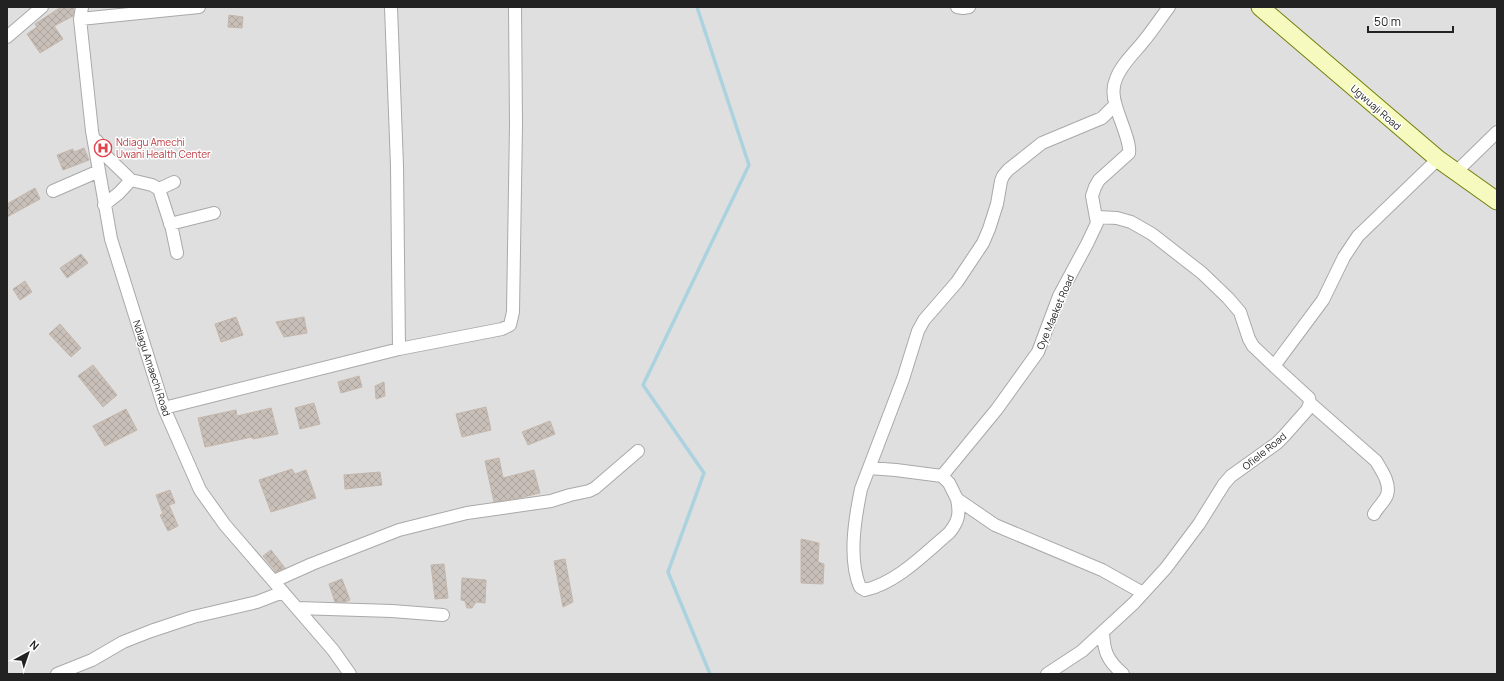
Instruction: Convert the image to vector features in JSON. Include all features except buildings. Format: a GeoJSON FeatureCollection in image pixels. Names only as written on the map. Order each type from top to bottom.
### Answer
{"type":"FeatureCollection","features":[{"type":"Feature","properties":{"kind":"main road","name":"Ugwuaji Road"},"geometry":{"type":"LineString","coordinates":[[1260,7],[1438,159],[1497,201]]}},
{"type":"Feature","properties":{"kind":"street"},"geometry":{"type":"LineString","coordinates":[[7,37],[42,7]]}},
{"type":"Feature","properties":{"kind":"street","name":"Ndiagu Amaechi Road"},"geometry":{"type":"LineString","coordinates":[[82,7],[80,20],[92,131],[104,205],[111,239],[164,408],[200,490],[225,525],[333,650],[350,674]]}},
{"type":"Feature","properties":{"kind":"street"},"geometry":{"type":"LineString","coordinates":[[80,20],[199,7]]}},
{"type":"Feature","properties":{"kind":"street"},"geometry":{"type":"LineString","coordinates":[[391,7],[397,166],[399,349]]}},
{"type":"Feature","properties":{"kind":"street"},"geometry":{"type":"LineString","coordinates":[[164,408],[399,349],[502,328],[510,325],[513,312],[516,125],[515,7]]}},
{"type":"Feature","properties":{"kind":"street"},"geometry":{"type":"LineString","coordinates":[[957,7],[969,7]]}},
{"type":"Feature","properties":{"kind":"street"},"geometry":{"type":"LineString","coordinates":[[1169,7],[1148,36],[1123,66],[1116,79],[1113,93],[1115,105],[1130,149],[1129,154],[1099,180],[1095,187],[1092,196],[1097,217],[1117,218],[1131,222],[1152,234],[1202,273],[1228,298],[1240,312],[1249,340],[1253,346],[1305,394],[1309,398],[1310,403],[1376,461],[1387,484],[1387,494],[1374,514]]}},
{"type":"Feature","properties":{"kind":"street"},"geometry":{"type":"LineString","coordinates":[[869,468],[942,476],[949,483],[957,498],[959,517],[956,525],[949,533],[895,577],[865,590],[862,589],[857,582],[853,556],[861,489],[869,468],[903,379],[918,330],[924,320],[957,282],[983,243],[997,204],[1001,181],[1008,170],[1042,143],[1102,118],[1115,105]]}},
{"type":"Feature","properties":{"kind":"street"},"geometry":{"type":"LineString","coordinates":[[92,131],[103,153],[131,180],[152,185],[159,189],[177,253]]}},
{"type":"Feature","properties":{"kind":"street"},"geometry":{"type":"LineString","coordinates":[[1456,172],[1497,132]]}},
{"type":"Feature","properties":{"kind":"street"},"geometry":{"type":"LineString","coordinates":[[1274,366],[1323,300],[1344,257],[1358,236],[1438,159]]}},
{"type":"Feature","properties":{"kind":"street"},"geometry":{"type":"LineString","coordinates":[[53,191],[99,171]]}},
{"type":"Feature","properties":{"kind":"street"},"geometry":{"type":"LineString","coordinates":[[104,205],[119,193],[131,180]]}},
{"type":"Feature","properties":{"kind":"street"},"geometry":{"type":"LineString","coordinates":[[159,189],[174,182]]}},
{"type":"Feature","properties":{"kind":"street"},"geometry":{"type":"LineString","coordinates":[[170,224],[214,213]]}},
{"type":"Feature","properties":{"kind":"street","name":"Oye Maeket Road"},"geometry":{"type":"LineString","coordinates":[[942,476],[997,409],[1036,356],[1059,296],[1087,244],[1097,223],[1097,217]]}},
{"type":"Feature","properties":{"kind":"street","name":"Ofiele Road"},"geometry":{"type":"LineString","coordinates":[[1047,674],[1082,651],[1143,593],[1166,568],[1199,524],[1224,484],[1231,476],[1277,443],[1304,414],[1310,403]]}},
{"type":"Feature","properties":{"kind":"street"},"geometry":{"type":"LineString","coordinates":[[274,581],[312,564],[398,530],[468,512],[551,501],[589,491],[595,488],[638,451]]}},
{"type":"Feature","properties":{"kind":"street"},"geometry":{"type":"LineString","coordinates":[[957,498],[995,525],[1102,570],[1143,593]]}},
{"type":"Feature","properties":{"kind":"street"},"geometry":{"type":"LineString","coordinates":[[57,674],[92,660],[123,642],[151,630],[193,617],[257,602],[283,592]]}},
{"type":"Feature","properties":{"kind":"street"},"geometry":{"type":"LineString","coordinates":[[297,608],[392,611],[443,615]]}},
{"type":"Feature","properties":{"kind":"street"},"geometry":{"type":"LineString","coordinates":[[1103,632],[1105,653],[1117,669],[1123,674]]}},
{"type":"Feature","properties":{"kind":"street"},"geometry":{"type":"LineString","coordinates":[[83,674],[92,660]]}},
{"type":"Feature","properties":{"kind":"shaded area"},"geometry":{"type":"Polygon","coordinates":[[[7,7],[1497,7],[1497,674],[7,674],[7,7]]]}},
{"type":"Feature","properties":{"kind":"waterway"},"geometry":{"type":"LineString","coordinates":[[697,7],[749,165],[643,385],[704,473],[668,572],[710,674]]}},
{"type":"Feature","properties":{"kind":"place","name":"Ndiagu Amechi Uwani Health Center"},"geometry":{"type":"Point","coordinates":[103,148]}}]}
